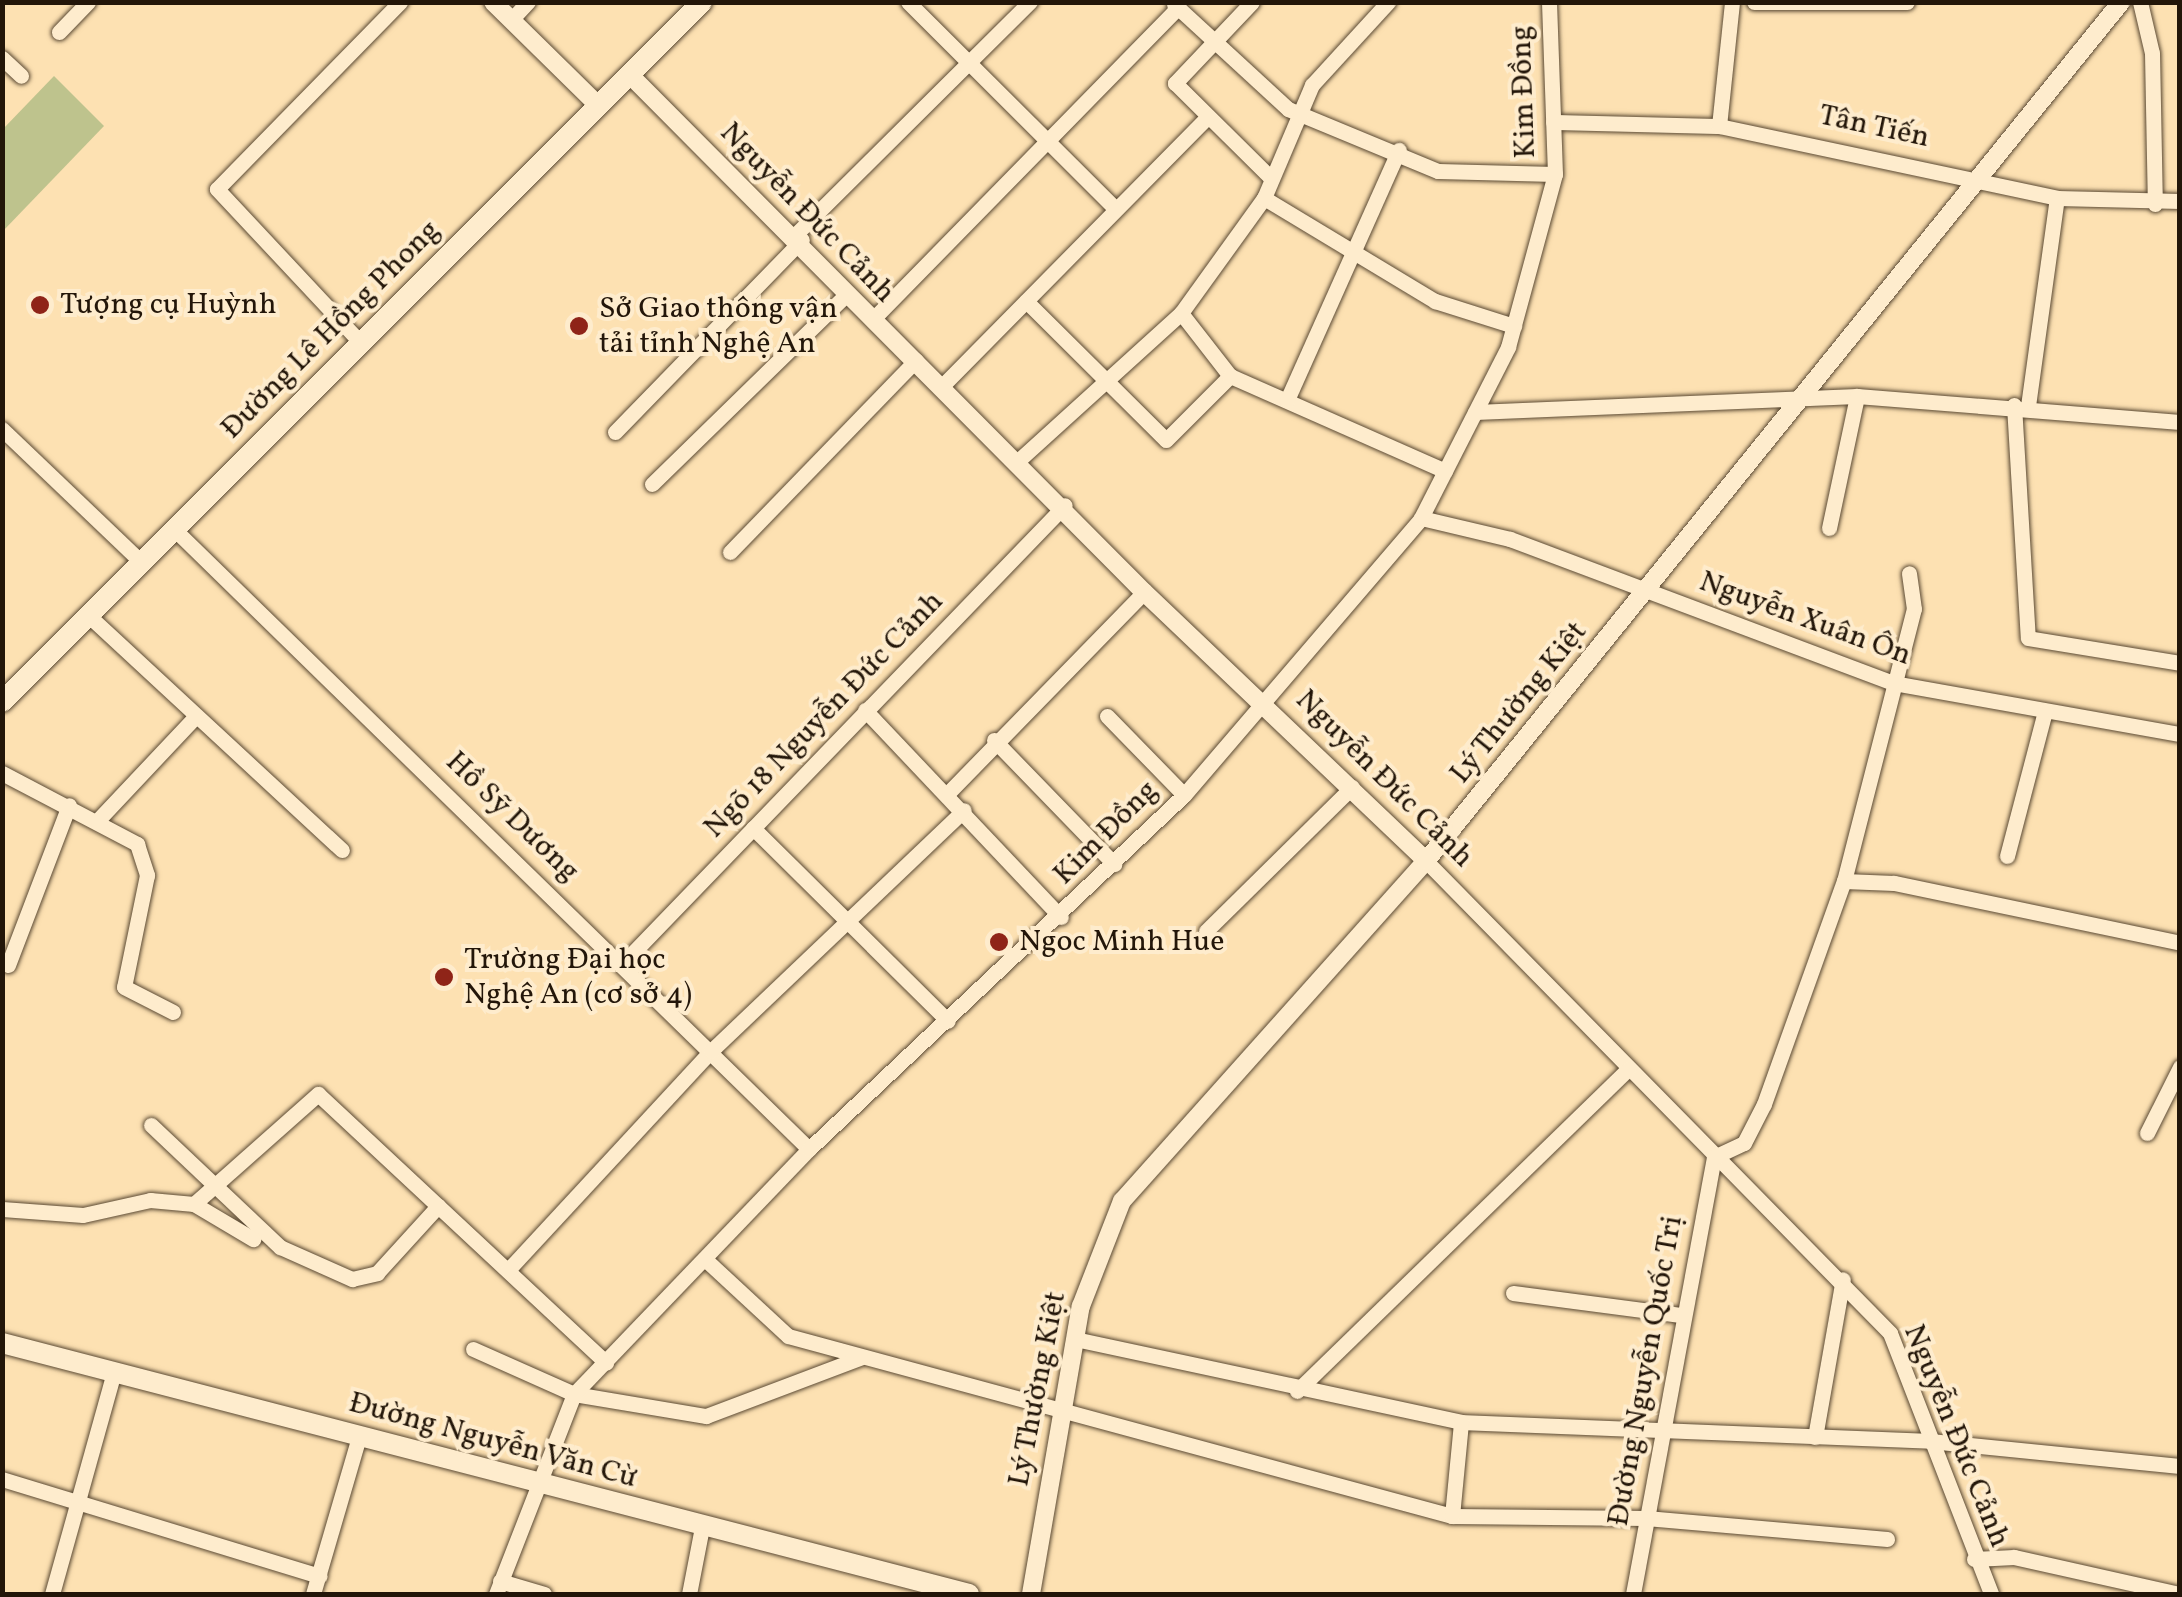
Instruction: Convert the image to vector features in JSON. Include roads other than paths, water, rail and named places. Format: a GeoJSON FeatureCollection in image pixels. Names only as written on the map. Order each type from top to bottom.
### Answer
{"type":"FeatureCollection","features":[{"type":"Feature","properties":{"kind":"main road","name":"Đường Lê Hồng Phong"},"geometry":{"type":"LineString","coordinates":[[2,702],[702,2]]}},
{"type":"Feature","properties":{"kind":"main road","name":"Đường Nguyễn Văn Cừ"},"geometry":{"type":"LineString","coordinates":[[2,1342],[969,1594]]}},
{"type":"Feature","properties":{"kind":"street"},"geometry":{"type":"LineString","coordinates":[[59,32],[88,2]]}},
{"type":"Feature","properties":{"kind":"street"},"geometry":{"type":"LineString","coordinates":[[361,343],[217,188],[400,2]]}},
{"type":"Feature","properties":{"kind":"street"},"geometry":{"type":"LineString","coordinates":[[493,2],[599,106]]}},
{"type":"Feature","properties":{"kind":"street"},"geometry":{"type":"LineString","coordinates":[[511,20],[528,2]]}},
{"type":"Feature","properties":{"kind":"street"},"geometry":{"type":"LineString","coordinates":[[908,2],[1116,209]]}},
{"type":"Feature","properties":{"kind":"street"},"geometry":{"type":"LineString","coordinates":[[615,432],[799,237],[1030,2]]}},
{"type":"Feature","properties":{"kind":"street"},"geometry":{"type":"LineString","coordinates":[[1252,2],[1175,83],[1272,178]]}},
{"type":"Feature","properties":{"kind":"street"},"geometry":{"type":"LineString","coordinates":[[1020,459],[1181,313],[1264,198],[1300,112],[1322,72],[1388,2]]}},
{"type":"Feature","properties":{"kind":"street","name":"Kim Đồng"},"geometry":{"type":"LineString","coordinates":[[498,1588],[534,1483],[574,1394],[809,1149],[1061,918],[1184,794],[1270,703],[1421,518],[1514,326],[1554,174],[1549,2]]}},
{"type":"Feature","properties":{"kind":"street"},"geometry":{"type":"LineString","coordinates":[[1719,126],[1732,2]]}},
{"type":"Feature","properties":{"kind":"street"},"geometry":{"type":"LineString","coordinates":[[1754,2],[1907,2]]}},
{"type":"Feature","properties":{"kind":"street","name":"Lý Thường Kiệt"},"geometry":{"type":"LineString","coordinates":[[1031,1594],[1059,1408],[1097,1251],[1122,1201],[1426,861],[1798,399],[1986,180],[2121,2]]}},
{"type":"Feature","properties":{"kind":"street"},"geometry":{"type":"LineString","coordinates":[[2140,2],[2152,53],[2155,204]]}},
{"type":"Feature","properties":{"kind":"street"},"geometry":{"type":"LineString","coordinates":[[872,320],[1176,5],[1276,103],[1399,150],[1438,171],[1554,174]]}},
{"type":"Feature","properties":{"kind":"street"},"geometry":{"type":"LineString","coordinates":[[2,58],[21,76]]}},
{"type":"Feature","properties":{"kind":"street","name":"Nguyễn Đức Cảnh"},"geometry":{"type":"LineString","coordinates":[[631,76],[799,237],[872,320],[945,383],[1144,592],[1270,703],[1714,1157],[1843,1279],[1890,1332],[1974,1559],[1992,1594]]}},
{"type":"Feature","properties":{"kind":"street"},"geometry":{"type":"LineString","coordinates":[[945,383],[1207,117]]}},
{"type":"Feature","properties":{"kind":"street","name":"Tân Tiến"},"geometry":{"type":"LineString","coordinates":[[1553,122],[1719,126],[2057,198],[2180,202]]}},
{"type":"Feature","properties":{"kind":"street"},"geometry":{"type":"LineString","coordinates":[[1287,400],[1358,257],[1399,150]]}},
{"type":"Feature","properties":{"kind":"street"},"geometry":{"type":"LineString","coordinates":[[1264,198],[1434,301],[1514,326]]}},
{"type":"Feature","properties":{"kind":"street"},"geometry":{"type":"LineString","coordinates":[[2057,198],[2021,406],[2028,638],[2180,663]]}},
{"type":"Feature","properties":{"kind":"street"},"geometry":{"type":"LineString","coordinates":[[652,484],[848,294]]}},
{"type":"Feature","properties":{"kind":"street"},"geometry":{"type":"LineString","coordinates":[[1026,301],[1166,440],[1230,376]]}},
{"type":"Feature","properties":{"kind":"street"},"geometry":{"type":"LineString","coordinates":[[1181,313],[1230,376],[1445,471]]}},
{"type":"Feature","properties":{"kind":"street"},"geometry":{"type":"LineString","coordinates":[[730,552],[916,360]]}},
{"type":"Feature","properties":{"kind":"street"},"geometry":{"type":"LineString","coordinates":[[1829,528],[1857,396]]}},
{"type":"Feature","properties":{"kind":"street"},"geometry":{"type":"LineString","coordinates":[[1475,412],[1857,396],[2021,406],[2180,422]]}},
{"type":"Feature","properties":{"kind":"street"},"geometry":{"type":"LineString","coordinates":[[2,428],[140,562]]}},
{"type":"Feature","properties":{"kind":"street","name":"Ngõ 18 Nguyễn Đức Cảnh"},"geometry":{"type":"LineString","coordinates":[[623,963],[1065,505]]}},
{"type":"Feature","properties":{"kind":"street","name":"Nguyễn Xuân Ôn"},"geometry":{"type":"LineString","coordinates":[[1421,518],[1510,540],[1893,683],[2180,734]]}},
{"type":"Feature","properties":{"kind":"street","name":"Hồ Sỹ Dương"},"geometry":{"type":"LineString","coordinates":[[173,528],[623,963],[809,1149]]}},
{"type":"Feature","properties":{"kind":"street"},"geometry":{"type":"LineString","coordinates":[[1714,1157],[1744,1143],[1764,1104],[1844,882],[1914,609],[1909,573]]}},
{"type":"Feature","properties":{"kind":"street"},"geometry":{"type":"LineString","coordinates":[[949,792],[994,740],[1144,592]]}},
{"type":"Feature","properties":{"kind":"street"},"geometry":{"type":"LineString","coordinates":[[88,615],[342,850]]}},
{"type":"Feature","properties":{"kind":"street"},"geometry":{"type":"LineString","coordinates":[[865,710],[949,792],[1061,918]]}},
{"type":"Feature","properties":{"kind":"street"},"geometry":{"type":"LineString","coordinates":[[2007,856],[2045,710]]}},
{"type":"Feature","properties":{"kind":"street"},"geometry":{"type":"LineString","coordinates":[[98,820],[196,716]]}},
{"type":"Feature","properties":{"kind":"street"},"geometry":{"type":"LineString","coordinates":[[1107,716],[1184,794]]}},
{"type":"Feature","properties":{"kind":"street"},"geometry":{"type":"LineString","coordinates":[[994,740],[1114,864]]}},
{"type":"Feature","properties":{"kind":"street"},"geometry":{"type":"LineString","coordinates":[[2,772],[98,820],[136,844],[147,869],[124,988],[173,1012]]}},
{"type":"Feature","properties":{"kind":"street"},"geometry":{"type":"LineString","coordinates":[[1206,931],[1352,787]]}},
{"type":"Feature","properties":{"kind":"street"},"geometry":{"type":"LineString","coordinates":[[8,966],[69,805]]}},
{"type":"Feature","properties":{"kind":"street"},"geometry":{"type":"LineString","coordinates":[[508,1270],[711,1051],[964,810]]}},
{"type":"Feature","properties":{"kind":"street"},"geometry":{"type":"LineString","coordinates":[[753,828],[948,1021]]}},
{"type":"Feature","properties":{"kind":"street"},"geometry":{"type":"LineString","coordinates":[[1844,882],[1894,883],[2180,944]]}},
{"type":"Feature","properties":{"kind":"street"},"geometry":{"type":"LineString","coordinates":[[1297,1391],[1628,1069]]}},
{"type":"Feature","properties":{"kind":"street"},"geometry":{"type":"LineString","coordinates":[[2146,1133],[2178,1078]]}},
{"type":"Feature","properties":{"kind":"street"},"geometry":{"type":"LineString","coordinates":[[194,1204],[216,1188],[301,1100],[318,1094],[606,1363]]}},
{"type":"Feature","properties":{"kind":"street"},"geometry":{"type":"LineString","coordinates":[[151,1125],[280,1247],[360,1280],[438,1206]]}},
{"type":"Feature","properties":{"kind":"street","name":"Đường Nguyễn Quốc Trị"},"geometry":{"type":"LineString","coordinates":[[1633,1594],[1680,1316],[1714,1157]]}},
{"type":"Feature","properties":{"kind":"street"},"geometry":{"type":"LineString","coordinates":[[2,1210],[83,1215],[150,1200],[194,1204],[253,1239]]}},
{"type":"Feature","properties":{"kind":"street"},"geometry":{"type":"LineString","coordinates":[[706,1260],[777,1330],[862,1357],[1452,1516],[1646,1518],[1887,1539]]}},
{"type":"Feature","properties":{"kind":"street"},"geometry":{"type":"LineString","coordinates":[[1815,1437],[1843,1279]]}},
{"type":"Feature","properties":{"kind":"street"},"geometry":{"type":"LineString","coordinates":[[1513,1293],[1680,1316]]}},
{"type":"Feature","properties":{"kind":"street"},"geometry":{"type":"LineString","coordinates":[[1075,1339],[1297,1391],[1461,1422],[1930,1441],[2180,1466]]}},
{"type":"Feature","properties":{"kind":"street"},"geometry":{"type":"LineString","coordinates":[[473,1349],[574,1394],[716,1416],[862,1357]]}},
{"type":"Feature","properties":{"kind":"street"},"geometry":{"type":"LineString","coordinates":[[52,1594],[114,1372]]}},
{"type":"Feature","properties":{"kind":"street"},"geometry":{"type":"LineString","coordinates":[[1452,1516],[1461,1422]]}},
{"type":"Feature","properties":{"kind":"street"},"geometry":{"type":"LineString","coordinates":[[313,1594],[359,1437]]}},
{"type":"Feature","properties":{"kind":"street"},"geometry":{"type":"LineString","coordinates":[[2,1479],[318,1576]]}},
{"type":"Feature","properties":{"kind":"street"},"geometry":{"type":"LineString","coordinates":[[689,1594],[702,1527]]}},
{"type":"Feature","properties":{"kind":"street"},"geometry":{"type":"LineString","coordinates":[[1974,1559],[2014,1557],[2180,1594]]}},
{"type":"Feature","properties":{"kind":"street"},"geometry":{"type":"LineString","coordinates":[[498,1588],[544,1594]]}},
{"type":"Feature","properties":{"kind":"place","name":"Tượng cụ Huỳnh"},"geometry":{"type":"Point","coordinates":[40,305]}},
{"type":"Feature","properties":{"kind":"place","name":"Sở Giao thông vận tải tỉnh Nghệ An"},"geometry":{"type":"Point","coordinates":[579,326]}},
{"type":"Feature","properties":{"kind":"place","name":"Ngoc Minh Hue"},"geometry":{"type":"Point","coordinates":[999,942]}},
{"type":"Feature","properties":{"kind":"place","name":"Trường Đại học Nghệ An (cơ sở 4)"},"geometry":{"type":"Point","coordinates":[444,977]}}]}
